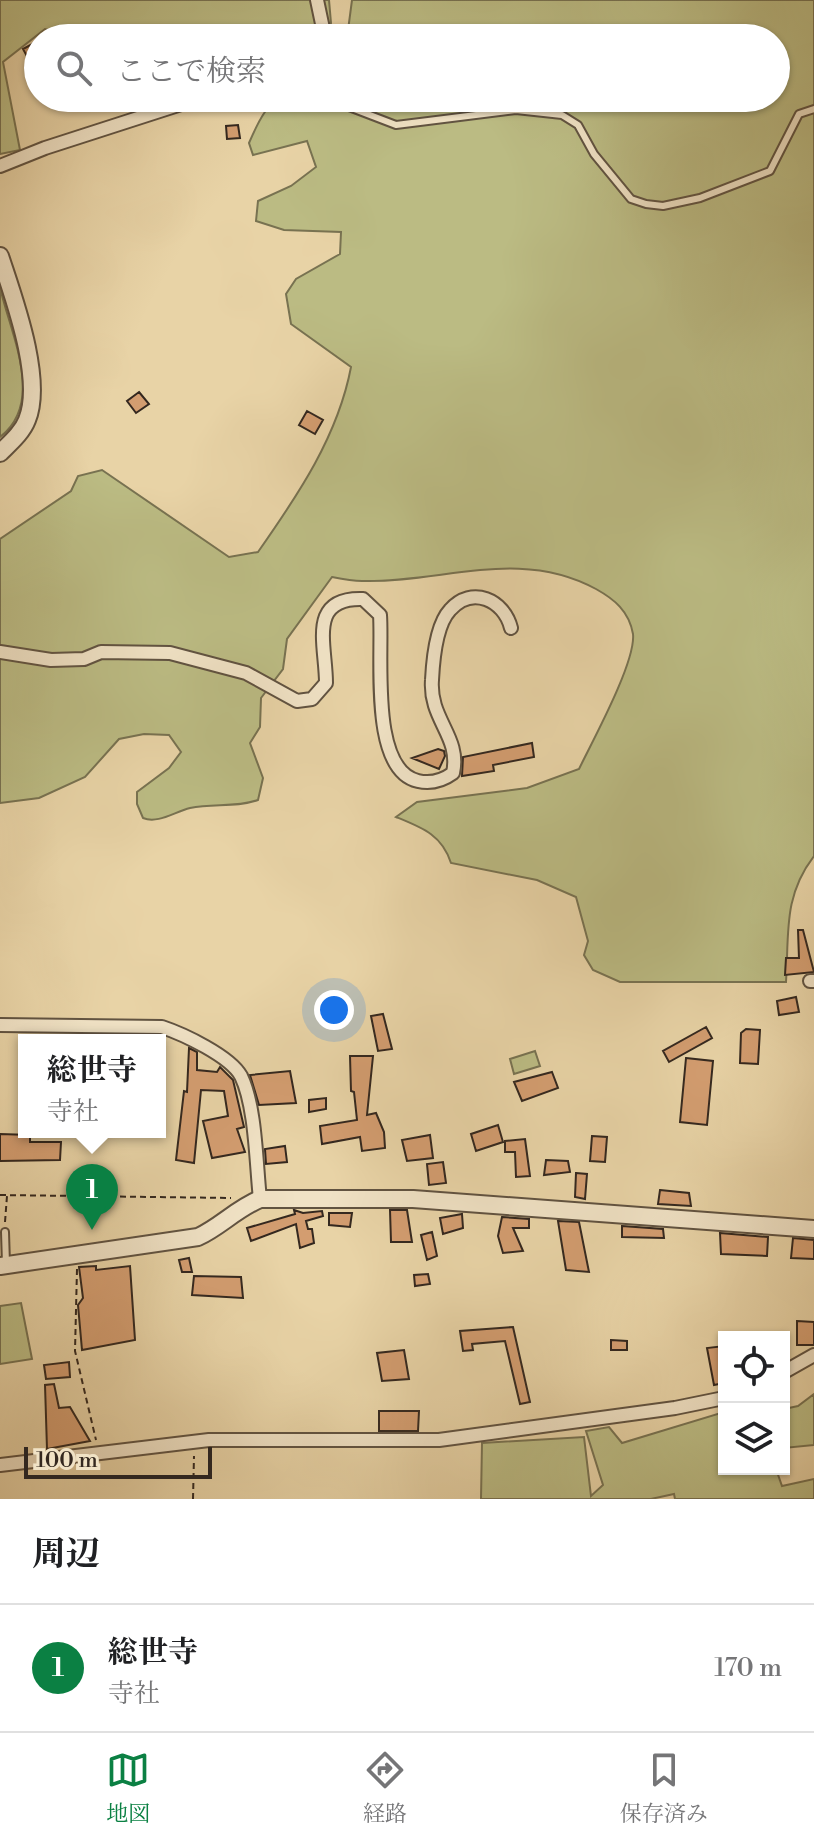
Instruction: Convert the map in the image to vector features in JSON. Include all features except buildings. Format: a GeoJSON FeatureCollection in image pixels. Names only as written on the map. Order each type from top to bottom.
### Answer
{"type":"FeatureCollection","features":[{"type":"Feature","properties":{"kind":"street"},"geometry":{"type":"LineString","coordinates":[[317,0],[322,24]]}},
{"type":"Feature","properties":{"kind":"street"},"geometry":{"type":"LineString","coordinates":[[0,166],[157,112]]}},
{"type":"Feature","properties":{"kind":"street"},"geometry":{"type":"LineString","coordinates":[[0,256],[30,366],[31,405],[20,432],[0,453]]}},
{"type":"Feature","properties":{"kind":"street"},"geometry":{"type":"LineString","coordinates":[[0,652],[51,660],[84,659],[101,652],[170,653],[246,673],[297,701],[312,699],[326,683],[325,614],[333,604],[347,598],[363,599],[380,615],[388,753],[402,775],[425,783],[443,780],[453,773],[456,761],[453,743],[434,710],[432,681],[442,625],[450,610],[463,600],[496,602],[507,611],[511,628]]}},
{"type":"Feature","properties":{"kind":"street"},"geometry":{"type":"LineString","coordinates":[[0,1025],[162,1027],[205,1047],[241,1075],[248,1101],[260,1199]]}},
{"type":"Feature","properties":{"kind":"street"},"geometry":{"type":"LineString","coordinates":[[3,1266],[198,1237],[214,1230],[242,1206],[260,1199],[413,1199],[814,1229]]}},
{"type":"Feature","properties":{"kind":"street"},"geometry":{"type":"LineString","coordinates":[[790,1369],[814,1355]]}},
{"type":"Feature","properties":{"kind":"street"},"geometry":{"type":"LineString","coordinates":[[0,1465],[190,1442],[439,1440],[718,1399]]}},
{"type":"Feature","properties":{"kind":"lane"},"geometry":{"type":"LineString","coordinates":[[534,112],[562,115],[578,125],[594,154],[631,199],[663,206],[700,198],[770,171],[799,114],[814,109]]}},
{"type":"Feature","properties":{"kind":"lane"},"geometry":{"type":"LineString","coordinates":[[363,112],[396,125],[500,112]]}},
{"type":"Feature","properties":{"kind":"lane"},"geometry":{"type":"LineString","coordinates":[[3,1266],[5,1232]]}},
{"type":"Feature","properties":{"kind":"path"},"geometry":{"type":"LineString","coordinates":[[0,1195],[260,1199]]}},
{"type":"Feature","properties":{"kind":"path"},"geometry":{"type":"LineString","coordinates":[[5,1232],[7,1195]]}},
{"type":"Feature","properties":{"kind":"path"},"geometry":{"type":"LineString","coordinates":[[77,1256],[75,1351],[99,1452]]}},
{"type":"Feature","properties":{"kind":"path"},"geometry":{"type":"LineString","coordinates":[[190,1442],[195,1461],[193,1499]]}},
{"type":"Feature","properties":{"kind":"green space"},"geometry":{"type":"Polygon","coordinates":[[[0,0],[329,0],[331,23],[327,24],[24,24],[24,46],[3,62],[20,150],[0,154],[0,0]]]}},
{"type":"Feature","properties":{"kind":"green space"},"geometry":{"type":"Polygon","coordinates":[[[352,0],[814,0],[814,856],[792,901],[786,982],[620,982],[593,970],[584,955],[588,941],[576,897],[537,880],[451,863],[437,839],[396,817],[417,802],[527,788],[579,769],[621,682],[633,634],[624,612],[596,589],[538,570],[480,570],[392,580],[358,581],[332,577],[287,639],[283,669],[261,698],[260,727],[250,743],[263,778],[258,800],[190,808],[154,820],[143,818],[137,804],[137,792],[169,768],[181,752],[169,735],[144,734],[119,739],[85,777],[39,798],[0,803],[0,539],[71,491],[78,476],[102,470],[229,557],[258,552],[302,487],[337,417],[351,367],[291,324],[286,294],[296,279],[340,254],[341,232],[284,230],[256,221],[258,201],[291,186],[316,167],[307,141],[253,155],[249,143],[265,112],[790,112],[790,24],[349,24],[352,0]]]}},
{"type":"Feature","properties":{"kind":"green space"},"geometry":{"type":"Polygon","coordinates":[[[0,287],[17,345],[23,386],[21,405],[14,422],[0,437],[0,287]]]}},
{"type":"Feature","properties":{"kind":"green space"},"geometry":{"type":"Polygon","coordinates":[[[535,1051],[540,1066],[514,1074],[510,1059],[535,1051]]]}},
{"type":"Feature","properties":{"kind":"green space"},"geometry":{"type":"Polygon","coordinates":[[[21,1303],[32,1359],[0,1364],[0,1306],[21,1303]]]}},
{"type":"Feature","properties":{"kind":"green space"},"geometry":{"type":"Polygon","coordinates":[[[814,1394],[814,1445],[790,1447],[790,1408],[798,1406],[814,1394]]]}},
{"type":"Feature","properties":{"kind":"green space"},"geometry":{"type":"Polygon","coordinates":[[[718,1414],[718,1475],[778,1475],[782,1486],[814,1479],[814,1499],[675,1499],[674,1494],[651,1499],[481,1499],[482,1443],[584,1437],[591,1496],[603,1485],[586,1431],[609,1427],[622,1443],[718,1414]]]}},
{"type":"Feature","properties":{"kind":"place","name":"総世寺"},"geometry":{"type":"Point","coordinates":[92,1230]}}]}
